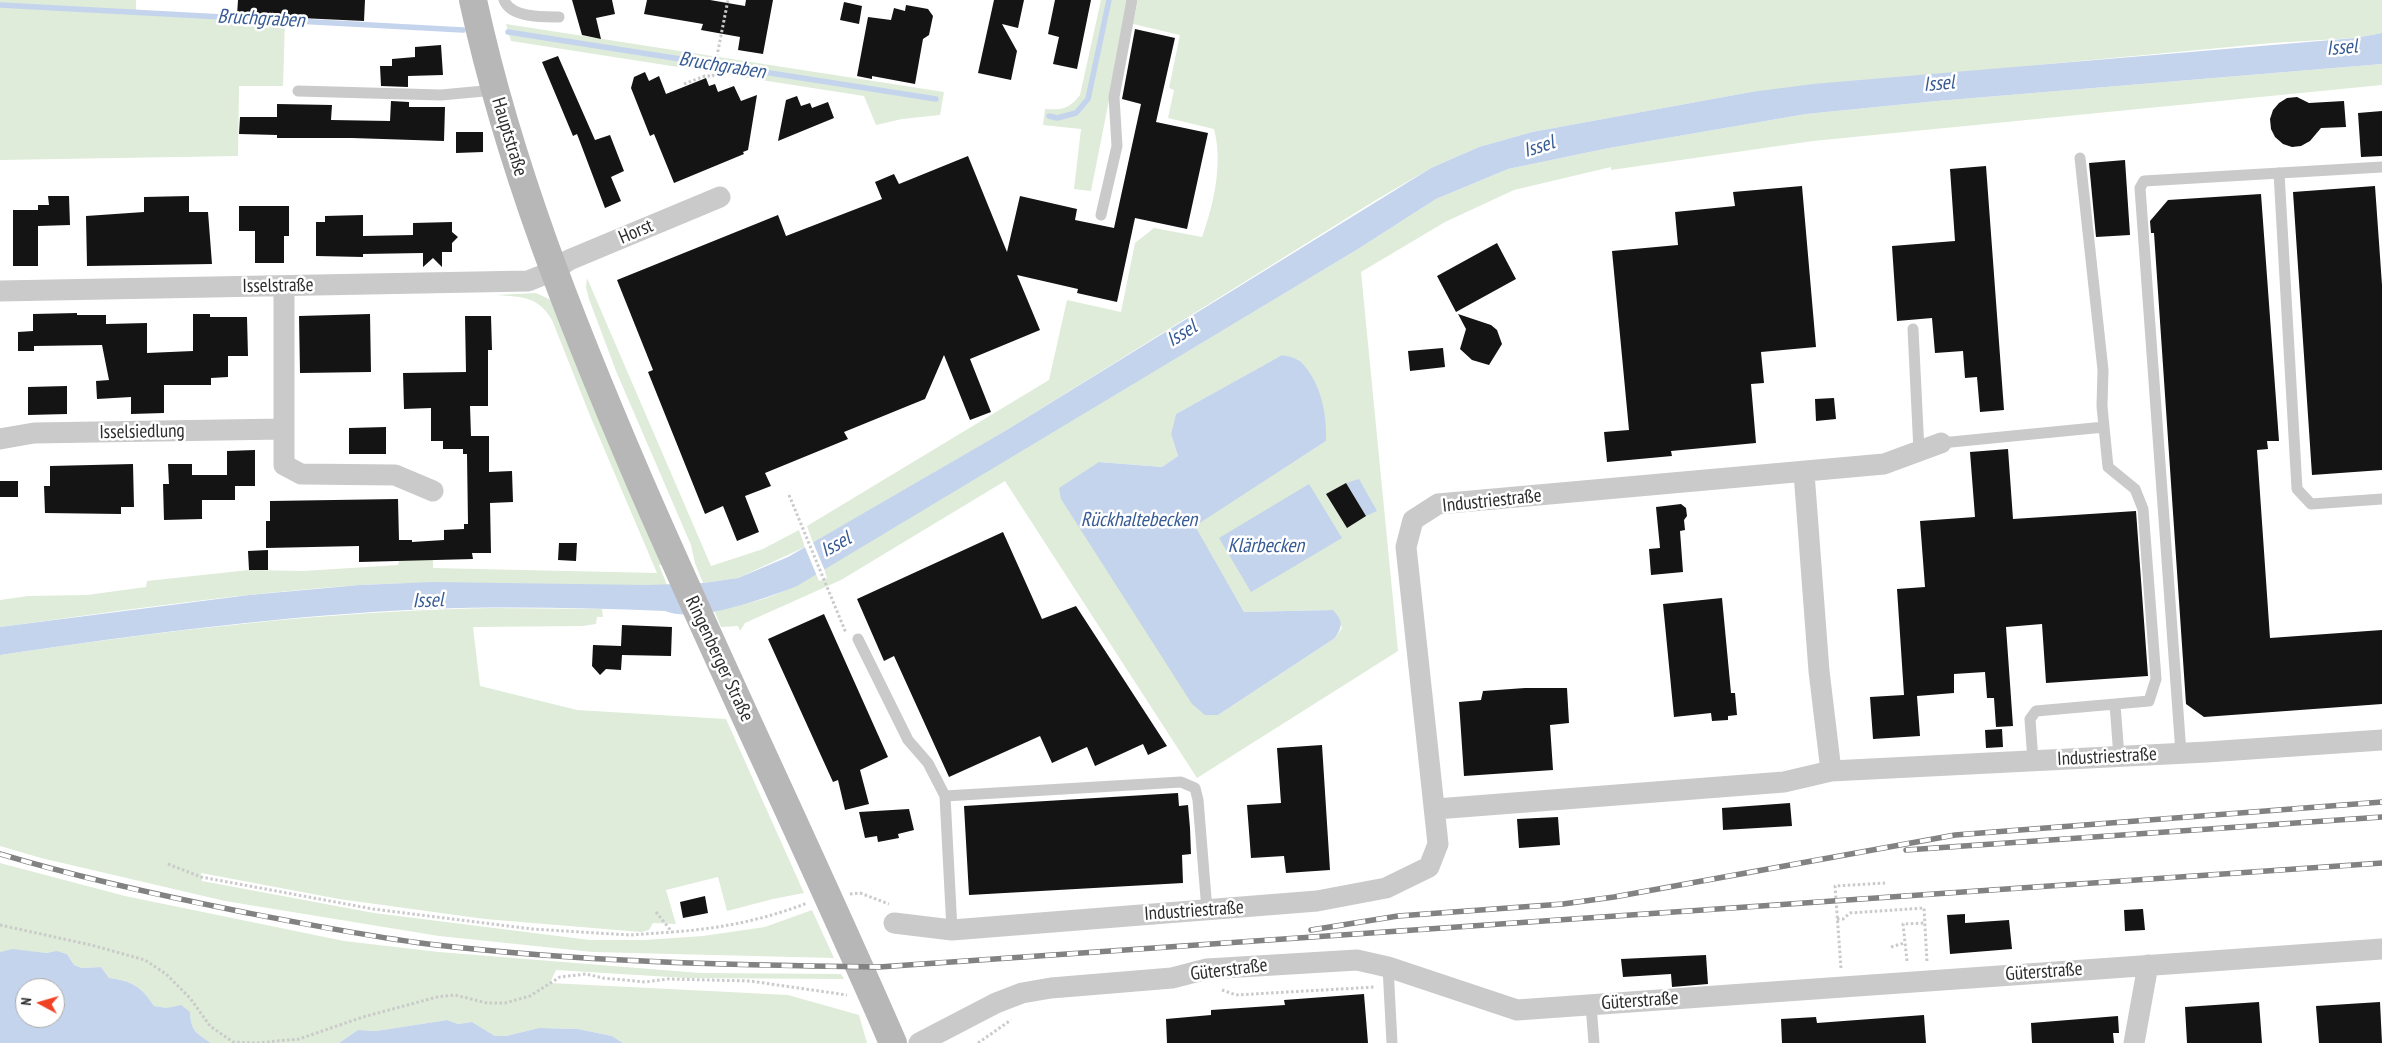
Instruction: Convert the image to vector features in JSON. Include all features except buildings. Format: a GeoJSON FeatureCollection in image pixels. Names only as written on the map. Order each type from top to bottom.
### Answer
{"type":"FeatureCollection","features":[{"type":"Feature","properties":{"kind":"main road","name":"Hauptstraße"},"geometry":{"type":"LineString","coordinates":[[473,0],[515,162],[553,271]]}},
{"type":"Feature","properties":{"kind":"main road","name":"Ringenberger Straße"},"geometry":{"type":"LineString","coordinates":[[553,271],[609,410],[704,628],[830,898],[893,1043]]}},
{"type":"Feature","properties":{"kind":"street","name":"Horst"},"geometry":{"type":"LineString","coordinates":[[553,271],[569,260],[720,197]]}},
{"type":"Feature","properties":{"kind":"street","name":"Isselstraße"},"geometry":{"type":"LineString","coordinates":[[0,292],[528,281],[553,271]]}},
{"type":"Feature","properties":{"kind":"street"},"geometry":{"type":"LineString","coordinates":[[284,286],[284,465],[301,474],[395,475],[433,491]]}},
{"type":"Feature","properties":{"kind":"street","name":"Isselsiedlung"},"geometry":{"type":"LineString","coordinates":[[0,439],[34,433],[284,429]]}},
{"type":"Feature","properties":{"kind":"street","name":"Industriestraße"},"geometry":{"type":"LineString","coordinates":[[894,923],[952,930],[1317,901],[1386,888],[1430,866],[1438,844],[1436,809],[1406,548],[1413,520],[1438,504],[1804,473],[1884,464],[1941,443]]}},
{"type":"Feature","properties":{"kind":"street"},"geometry":{"type":"LineString","coordinates":[[1804,473],[1819,670],[1831,771]]}},
{"type":"Feature","properties":{"kind":"street","name":"Industriestraße"},"geometry":{"type":"LineString","coordinates":[[1436,809],[1784,782],[1831,771],[2181,753],[2382,740]]}},
{"type":"Feature","properties":{"kind":"street","name":"Güterstraße"},"geometry":{"type":"LineString","coordinates":[[919,1043],[996,1003],[1022,993],[1051,988],[1172,978],[1207,970],[1357,960],[1388,967],[1517,1010],[1785,988],[1842,987],[1900,980],[1932,980],[2382,949]]}},
{"type":"Feature","properties":{"kind":"street"},"geometry":{"type":"LineString","coordinates":[[2134,1043],[2148,965]]}},
{"type":"Feature","properties":{"kind":"lane"},"geometry":{"type":"LineString","coordinates":[[504,0],[511,9],[534,16],[559,18]]}},
{"type":"Feature","properties":{"kind":"lane"},"geometry":{"type":"LineString","coordinates":[[1101,215],[1117,146],[1114,97],[1132,0]]}},
{"type":"Feature","properties":{"kind":"lane"},"geometry":{"type":"LineString","coordinates":[[298,91],[440,95],[495,90]]}},
{"type":"Feature","properties":{"kind":"lane"},"geometry":{"type":"LineString","coordinates":[[2033,761],[2030,719],[2036,711],[2149,701],[2156,679],[2143,509],[2135,489],[2108,467],[2102,406],[2104,370],[2080,158]]}},
{"type":"Feature","properties":{"kind":"lane"},"geometry":{"type":"LineString","coordinates":[[2181,753],[2140,188],[2144,181],[2382,167]]}},
{"type":"Feature","properties":{"kind":"lane"},"geometry":{"type":"LineString","coordinates":[[2279,173],[2297,490],[2311,504],[2382,498]]}},
{"type":"Feature","properties":{"kind":"lane"},"geometry":{"type":"LineString","coordinates":[[1913,329],[1919,451]]}},
{"type":"Feature","properties":{"kind":"lane"},"geometry":{"type":"LineString","coordinates":[[1941,443],[2104,426]]}},
{"type":"Feature","properties":{"kind":"lane"},"geometry":{"type":"LineString","coordinates":[[858,639],[908,740],[928,763],[945,796],[952,930]]}},
{"type":"Feature","properties":{"kind":"lane"},"geometry":{"type":"LineString","coordinates":[[2115,704],[2119,756]]}},
{"type":"Feature","properties":{"kind":"lane"},"geometry":{"type":"LineString","coordinates":[[945,796],[1181,782],[1194,788],[1198,800],[1206,910]]}},
{"type":"Feature","properties":{"kind":"lane"},"geometry":{"type":"LineString","coordinates":[[1388,967],[1392,1043]]}},
{"type":"Feature","properties":{"kind":"lane"},"geometry":{"type":"LineString","coordinates":[[1590,1005],[1594,1043]]}},
{"type":"Feature","properties":{"kind":"path"},"geometry":{"type":"LineString","coordinates":[[684,84],[705,76],[711,77],[714,73],[728,0]]}},
{"type":"Feature","properties":{"kind":"path"},"geometry":{"type":"LineString","coordinates":[[789,495],[848,637],[858,639]]}},
{"type":"Feature","properties":{"kind":"path"},"geometry":{"type":"LineString","coordinates":[[168,864],[201,877],[372,909],[532,929],[630,935],[702,930],[751,920],[830,898],[860,892],[888,902],[894,923]]}},
{"type":"Feature","properties":{"kind":"path"},"geometry":{"type":"LineString","coordinates":[[1842,987],[1835,886],[1884,882]]}},
{"type":"Feature","properties":{"kind":"path"},"geometry":{"type":"LineString","coordinates":[[1837,920],[1843,919],[1850,913],[1924,908],[1926,960],[1932,980]]}},
{"type":"Feature","properties":{"kind":"path"},"geometry":{"type":"LineString","coordinates":[[656,912],[672,932]]}},
{"type":"Feature","properties":{"kind":"path"},"geometry":{"type":"LineString","coordinates":[[1912,961],[1905,961],[1903,924],[1925,923]]}},
{"type":"Feature","properties":{"kind":"path"},"geometry":{"type":"LineString","coordinates":[[0,925],[11,926],[144,960],[166,974],[190,998],[210,1026],[234,1042],[256,1043],[299,1039],[363,1017],[437,997],[455,995],[487,1004],[505,1003],[530,996],[560,977],[586,974],[603,978],[645,982],[668,979],[750,981],[840,994],[872,995]]}},
{"type":"Feature","properties":{"kind":"path"},"geometry":{"type":"LineString","coordinates":[[1891,947],[1904,943]]}},
{"type":"Feature","properties":{"kind":"path"},"geometry":{"type":"LineString","coordinates":[[1919,960],[1926,960]]}},
{"type":"Feature","properties":{"kind":"green space"},"geometry":{"type":"Polygon","coordinates":[[[0,0],[136,0],[136,10],[285,19],[283,86],[239,86],[238,156],[0,160],[0,0]]]}},
{"type":"Feature","properties":{"kind":"green space"},"geometry":{"type":"Polygon","coordinates":[[[1101,0],[1129,0],[1091,191],[1074,189],[1081,129],[1043,125],[1045,109],[1065,108],[1080,95],[1101,0]]]}},
{"type":"Feature","properties":{"kind":"green space"},"geometry":{"type":"Polygon","coordinates":[[[1138,0],[2382,0],[2382,33],[2355,38],[2272,43],[1751,92],[1532,132],[1479,147],[1431,168],[1376,200],[1005,431],[813,543],[807,526],[1049,380],[1067,300],[1121,312],[1135,243],[1154,228],[1202,237],[1216,183],[1218,156],[1214,129],[1168,118],[1174,90],[1169,88],[1180,35],[1133,24],[1138,0]]]}},
{"type":"Feature","properties":{"kind":"green space"},"geometry":{"type":"Polygon","coordinates":[[[506,24],[944,92],[940,115],[902,119],[876,125],[864,96],[511,41],[506,24]]]}},
{"type":"Feature","properties":{"kind":"green space"},"geometry":{"type":"Polygon","coordinates":[[[2382,64],[2382,85],[1813,141],[1611,170],[1611,167],[1514,190],[1445,222],[1361,272],[1398,651],[1197,778],[1005,481],[841,580],[745,623],[740,631],[738,626],[721,627],[714,610],[767,598],[816,574],[819,581],[827,578],[824,569],[833,563],[1358,249],[1436,199],[1508,169],[1609,148],[1806,114],[1937,101],[2382,64]],[[1282,355],[1176,414],[1171,434],[1178,456],[1162,467],[1099,462],[1218,715],[1335,638],[1342,628],[1333,610],[1244,612],[1194,526],[1326,441],[1299,360],[1282,355]]]}},
{"type":"Feature","properties":{"kind":"green space"},"geometry":{"type":"Polygon","coordinates":[[[587,278],[711,566],[763,549],[799,530],[805,547],[738,578],[703,583],[695,563],[691,545],[616,371],[589,299],[586,287],[587,278]]]}},
{"type":"Feature","properties":{"kind":"green space"},"geometry":{"type":"Polygon","coordinates":[[[536,293],[549,299],[557,307],[665,565],[659,565],[667,585],[399,583],[361,585],[225,598],[0,627],[0,600],[28,596],[87,595],[146,587],[147,581],[249,570],[303,571],[398,565],[399,561],[433,559],[433,568],[657,573],[591,418],[552,320],[547,312],[535,302],[521,297],[496,295],[536,293]]]}},
{"type":"Feature","properties":{"kind":"green space"},"geometry":{"type":"Polygon","coordinates":[[[491,608],[602,609],[603,617],[597,617],[596,624],[582,626],[473,627],[480,686],[577,710],[726,719],[804,893],[727,911],[718,877],[666,890],[676,924],[653,923],[649,930],[641,932],[485,919],[339,899],[201,873],[202,881],[374,913],[590,940],[644,940],[703,936],[765,927],[812,910],[834,958],[593,952],[439,936],[225,901],[41,858],[0,846],[0,655],[183,630],[306,618],[368,613],[491,608]]]}},
{"type":"Feature","properties":{"kind":"green space"},"geometry":{"type":"Polygon","coordinates":[[[0,863],[125,896],[344,941],[439,952],[700,973],[841,974],[844,979],[686,978],[556,970],[550,983],[788,995],[859,1015],[867,1043],[623,1043],[612,1036],[578,1029],[539,1028],[506,1036],[495,1036],[472,1022],[458,1024],[447,1020],[376,1031],[358,1030],[339,1043],[211,1043],[195,1031],[190,1012],[154,1006],[140,989],[130,983],[109,978],[101,967],[82,968],[74,965],[67,954],[61,953],[17,950],[0,952],[0,863]]]}},
{"type":"Feature","properties":{"kind":"water","name":"Issel"},"geometry":{"type":"Polygon","coordinates":[[[2382,33],[2382,64],[1937,101],[1806,114],[1609,148],[1508,169],[1436,199],[1358,249],[797,586],[731,608],[694,614],[678,614],[665,611],[577,608],[459,608],[376,612],[214,626],[0,655],[0,627],[249,595],[360,585],[433,582],[647,585],[703,583],[738,578],[788,557],[1005,431],[1431,168],[1479,147],[1532,132],[1751,92],[1813,84],[2355,38],[2382,33]]]}},
{"type":"Feature","properties":{"kind":"water","name":"Rückhaltebecken"},"geometry":{"type":"Polygon","coordinates":[[[1282,355],[1300,361],[1313,378],[1324,409],[1326,441],[1195,526],[1244,612],[1333,610],[1339,617],[1341,627],[1335,638],[1218,715],[1205,715],[1192,704],[1061,499],[1059,488],[1099,462],[1162,467],[1178,456],[1171,434],[1176,414],[1282,355]]]}},
{"type":"Feature","properties":{"kind":"water"},"geometry":{"type":"Polygon","coordinates":[[[1359,479],[1377,511],[1366,516],[1346,483],[1359,479]]]}},
{"type":"Feature","properties":{"kind":"water","name":"Klärbecken"},"geometry":{"type":"Polygon","coordinates":[[[1309,484],[1342,538],[1251,592],[1219,538],[1309,484]]]}},
{"type":"Feature","properties":{"kind":"water"},"geometry":{"type":"Polygon","coordinates":[[[13,949],[46,953],[57,951],[67,954],[74,965],[82,968],[101,967],[109,978],[130,983],[140,989],[154,1006],[167,1008],[181,1005],[190,1012],[195,1031],[211,1043],[0,1043],[0,952],[13,949]]]}},
{"type":"Feature","properties":{"kind":"water"},"geometry":{"type":"Polygon","coordinates":[[[447,1020],[458,1024],[472,1022],[495,1036],[506,1036],[539,1028],[578,1029],[612,1036],[623,1043],[339,1043],[358,1030],[376,1031],[447,1020]]]}},
{"type":"Feature","properties":{"kind":"pier"},"geometry":{"type":"Polygon","coordinates":[[[812,540],[825,571],[817,576],[804,545],[812,540]]]}},
{"type":"Feature","properties":{"kind":"waterway","name":"Bruchgraben"},"geometry":{"type":"LineString","coordinates":[[1049,116],[1057,118],[1076,113],[1088,99],[1109,0]]}},
{"type":"Feature","properties":{"kind":"waterway","name":"Bruchgraben"},"geometry":{"type":"LineString","coordinates":[[0,5],[463,30]]}},
{"type":"Feature","properties":{"kind":"waterway","name":"Bruchgraben"},"geometry":{"type":"LineString","coordinates":[[508,32],[936,99]]}},
{"type":"Feature","properties":{"kind":"railway"},"geometry":{"type":"LineString","coordinates":[[1311,930],[1398,916],[1563,904],[1614,897],[1955,835],[2382,802]]}},
{"type":"Feature","properties":{"kind":"railway"},"geometry":{"type":"LineString","coordinates":[[1906,850],[2382,817]]}},
{"type":"Feature","properties":{"kind":"railway"},"geometry":{"type":"LineString","coordinates":[[0,854],[91,879],[182,900],[336,930],[428,944],[541,955],[653,962],[879,967],[2382,863]]}}]}
